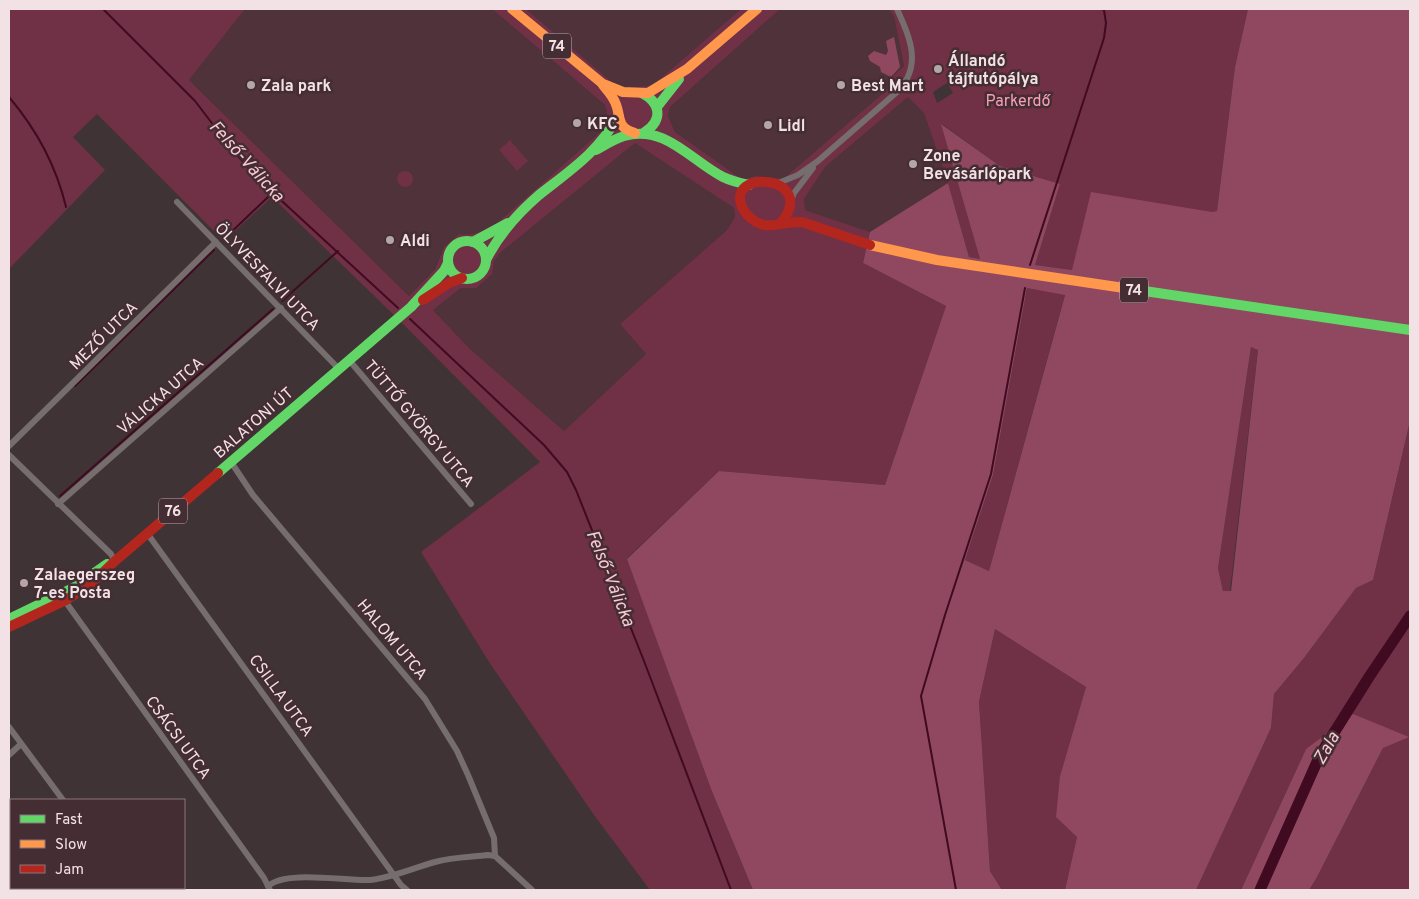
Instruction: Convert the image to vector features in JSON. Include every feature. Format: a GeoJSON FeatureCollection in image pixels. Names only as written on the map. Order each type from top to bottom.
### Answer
{"type":"FeatureCollection","features":[{"type":"Feature","properties":{"kind":"main road","name":"74"},"geometry":{"type":"LineString","coordinates":[[512,9],[603,84],[623,92],[636,93],[651,98],[657,107],[658,118],[665,132],[674,142]]}},
{"type":"Feature","properties":{"kind":"main road"},"geometry":{"type":"LineString","coordinates":[[617,114],[623,99],[636,93],[648,93],[687,69],[757,9]]}},
{"type":"Feature","properties":{"kind":"main road"},"geometry":{"type":"LineString","coordinates":[[657,107],[687,69]]}},
{"type":"Feature","properties":{"kind":"main road","name":"74"},"geometry":{"type":"LineString","coordinates":[[603,84],[615,103],[622,127],[628,131],[654,133],[674,142],[723,177],[735,190],[746,214],[756,222],[766,226],[801,221],[871,245],[937,260],[1410,330]]}},
{"type":"Feature","properties":{"kind":"main road","name":"76"},"geometry":{"type":"LineString","coordinates":[[462,278],[471,278],[483,270],[494,244],[511,222],[590,153],[614,126],[617,114]]}},
{"type":"Feature","properties":{"kind":"main road"},"geometry":{"type":"LineString","coordinates":[[640,133],[652,128],[658,118]]}},
{"type":"Feature","properties":{"kind":"main road","name":"76"},"geometry":{"type":"LineString","coordinates":[[590,153],[620,137],[640,133]]}},
{"type":"Feature","properties":{"kind":"main road","name":"74"},"geometry":{"type":"LineString","coordinates":[[723,177],[749,185],[756,181],[764,180],[776,184],[784,189],[791,204],[815,225]]}},
{"type":"Feature","properties":{"kind":"main road"},"geometry":{"type":"LineString","coordinates":[[741,201],[743,192],[749,185]]}},
{"type":"Feature","properties":{"kind":"main road"},"geometry":{"type":"LineString","coordinates":[[781,223],[789,214],[791,204]]}},
{"type":"Feature","properties":{"kind":"main road","name":"76"},"geometry":{"type":"LineString","coordinates":[[448,263],[449,253],[454,246],[465,241],[473,242],[511,222]]}},
{"type":"Feature","properties":{"kind":"main road"},"geometry":{"type":"LineString","coordinates":[[473,242],[484,250],[486,260]]}},
{"type":"Feature","properties":{"kind":"main road"},"geometry":{"type":"LineString","coordinates":[[448,263],[453,272],[462,278]]}},
{"type":"Feature","properties":{"kind":"main road","name":"BALATONI ÚT"},"geometry":{"type":"LineString","coordinates":[[412,307],[444,271],[448,263]]}},
{"type":"Feature","properties":{"kind":"main road","name":"BALATONI ÚT"},"geometry":{"type":"LineString","coordinates":[[9,627],[65,601],[89,586],[115,560],[396,320],[412,307],[449,283],[462,278]]}},
{"type":"Feature","properties":{"kind":"main road","name":"BALATONI ÚT"},"geometry":{"type":"LineString","coordinates":[[9,619],[73,588],[104,565],[115,560]]}},
{"type":"Feature","properties":{"kind":"street"},"geometry":{"type":"LineString","coordinates":[[776,184],[798,175],[818,161],[906,82],[910,72],[912,56],[909,41],[897,9]]}},
{"type":"Feature","properties":{"kind":"street"},"geometry":{"type":"LineString","coordinates":[[791,204],[798,187],[818,161]]}},
{"type":"Feature","properties":{"kind":"street","name":"ÖLYVESFALVI UTCA"},"geometry":{"type":"LineString","coordinates":[[177,202],[339,369]]}},
{"type":"Feature","properties":{"kind":"street","name":"MEZŐ UTCA"},"geometry":{"type":"LineString","coordinates":[[9,446],[216,242]]}},
{"type":"Feature","properties":{"kind":"street","name":"VÁLICKA UTCA"},"geometry":{"type":"LineString","coordinates":[[58,504],[281,308]]}},
{"type":"Feature","properties":{"kind":"street","name":"TÜTTŐ GYÖRGY UTCA"},"geometry":{"type":"LineString","coordinates":[[349,360],[471,504]]}},
{"type":"Feature","properties":{"kind":"street"},"geometry":{"type":"LineString","coordinates":[[9,456],[115,560]]}},
{"type":"Feature","properties":{"kind":"street","name":"HALOM UTCA"},"geometry":{"type":"LineString","coordinates":[[231,462],[253,495],[424,699],[457,752],[468,775],[494,838],[495,856]]}},
{"type":"Feature","properties":{"kind":"street","name":"CSILLA UTCA"},"geometry":{"type":"LineString","coordinates":[[147,533],[401,885],[407,890]]}},
{"type":"Feature","properties":{"kind":"street","name":"CSÁCSI UTCA"},"geometry":{"type":"LineString","coordinates":[[65,601],[269,888]]}},
{"type":"Feature","properties":{"kind":"street"},"geometry":{"type":"LineString","coordinates":[[9,726],[62,799]]}},
{"type":"Feature","properties":{"kind":"street"},"geometry":{"type":"LineString","coordinates":[[9,755],[22,744]]}},
{"type":"Feature","properties":{"kind":"street"},"geometry":{"type":"LineString","coordinates":[[269,888],[272,882],[282,879],[371,880],[446,859],[488,855],[495,856],[532,890]]}},
{"type":"Feature","properties":{"kind":"shaded area"},"geometry":{"type":"Polygon","coordinates":[[[245,9],[492,9],[605,105],[607,110],[604,129],[495,225],[480,234],[459,234],[444,247],[434,269],[409,296],[189,80],[245,9]]]}},
{"type":"Feature","properties":{"kind":"shaded area"},"geometry":{"type":"Polygon","coordinates":[[[526,9],[741,9],[653,85],[620,89],[526,9]]]}},
{"type":"Feature","properties":{"kind":"shaded area"},"geometry":{"type":"Polygon","coordinates":[[[780,9],[888,9],[894,16],[904,66],[893,76],[895,83],[783,179],[755,176],[743,180],[675,132],[668,116],[670,107],[780,9]]]}},
{"type":"Feature","properties":{"kind":"shaded area"},"geometry":{"type":"Polygon","coordinates":[[[1248,9],[1410,9],[1410,421],[1373,580],[1356,588],[1304,658],[1274,694],[1271,728],[1196,890],[1065,890],[1077,837],[1056,817],[1060,776],[1086,687],[995,629],[979,702],[990,871],[1002,890],[753,890],[711,789],[627,559],[719,471],[885,485],[946,306],[863,263],[870,232],[948,183],[969,257],[980,259],[941,124],[1000,166],[1060,184],[1035,265],[1072,270],[1091,192],[1212,212],[1217,211],[1235,67],[1248,9]],[[1027,288],[993,475],[965,560],[989,571],[1065,295],[1027,288]],[[1251,347],[1218,568],[1223,591],[1231,591],[1258,350],[1251,347]]]}},
{"type":"Feature","properties":{"kind":"shaded area"},"geometry":{"type":"Polygon","coordinates":[[[894,37],[900,67],[891,77],[881,72],[880,67],[870,61],[868,56],[874,51],[886,55],[888,51],[886,41],[894,37]]]}},
{"type":"Feature","properties":{"kind":"shaded area"},"geometry":{"type":"Polygon","coordinates":[[[908,97],[924,113],[948,183],[870,232],[805,210],[804,199],[825,167],[908,97]]]}},
{"type":"Feature","properties":{"kind":"shaded area"},"geometry":{"type":"Polygon","coordinates":[[[635,143],[734,208],[735,217],[727,230],[620,324],[646,354],[564,431],[469,348],[433,310],[461,288],[491,274],[494,261],[500,253],[635,143]]]}},
{"type":"Feature","properties":{"kind":"shaded area"},"geometry":{"type":"Polygon","coordinates":[[[1353,714],[1409,737],[1383,748],[1309,890],[1241,890],[1306,749],[1353,714]]]}},
{"type":"Feature","properties":{"kind":"green space","name":"Parkerdő"},"geometry":{"type":"Polygon","coordinates":[[[9,9],[245,9],[189,80],[409,296],[435,269],[444,247],[459,234],[478,233],[495,225],[604,129],[607,111],[605,105],[492,9],[526,9],[620,89],[653,85],[741,9],[780,9],[670,107],[668,116],[675,132],[743,180],[755,176],[783,179],[895,83],[893,76],[904,66],[894,16],[888,9],[1248,9],[1235,67],[1217,211],[1072,270],[1035,265],[1060,184],[1000,166],[942,124],[980,259],[969,257],[948,183],[924,113],[908,97],[825,167],[804,199],[805,210],[870,232],[863,263],[946,306],[885,485],[719,471],[627,558],[711,789],[753,890],[650,890],[594,815],[489,662],[421,552],[540,462],[395,316],[272,197],[224,241],[97,114],[73,137],[105,170],[9,269],[9,9]],[[947,83],[933,92],[937,103],[953,93],[947,83]],[[635,143],[500,253],[494,261],[492,274],[476,288],[461,288],[433,310],[469,348],[564,431],[646,354],[620,324],[727,230],[735,217],[734,208],[635,143]]]}},
{"type":"Feature","properties":{"kind":"green space"},"geometry":{"type":"Polygon","coordinates":[[[510,140],[528,161],[517,171],[499,150],[510,140]]]}},
{"type":"Feature","properties":{"kind":"green space"},"geometry":{"type":"Polygon","coordinates":[[[405,171],[411,173],[413,179],[411,185],[405,187],[399,185],[397,179],[399,173],[405,171]]]}},
{"type":"Feature","properties":{"kind":"green space"},"geometry":{"type":"Polygon","coordinates":[[[1027,288],[1065,294],[989,571],[965,560],[993,475],[1027,288]]]}},
{"type":"Feature","properties":{"kind":"green space"},"geometry":{"type":"Polygon","coordinates":[[[1251,347],[1258,349],[1230,591],[1223,591],[1218,568],[1251,347]]]}},
{"type":"Feature","properties":{"kind":"green space"},"geometry":{"type":"Polygon","coordinates":[[[1410,421],[1410,890],[1309,890],[1383,748],[1306,749],[1241,890],[1196,890],[1271,728],[1274,694],[1304,658],[1356,588],[1373,580],[1410,421]]]}},
{"type":"Feature","properties":{"kind":"green space"},"geometry":{"type":"Polygon","coordinates":[[[995,629],[1086,687],[1060,776],[1077,837],[1065,890],[1002,890],[990,871],[979,702],[995,629]]]}},
{"type":"Feature","properties":{"kind":"waterway","name":"Felső-Válicka"},"geometry":{"type":"LineString","coordinates":[[103,9],[195,101],[234,152],[271,191],[398,308]]}},
{"type":"Feature","properties":{"kind":"waterway"},"geometry":{"type":"LineString","coordinates":[[1030,265],[1104,38],[1106,23],[1104,10],[1102,9]]}},
{"type":"Feature","properties":{"kind":"waterway"},"geometry":{"type":"LineString","coordinates":[[9,97],[37,135],[51,162],[66,207]]}},
{"type":"Feature","properties":{"kind":"waterway"},"geometry":{"type":"LineString","coordinates":[[224,239],[268,197],[271,191]]}},
{"type":"Feature","properties":{"kind":"waterway"},"geometry":{"type":"LineString","coordinates":[[75,386],[214,250]]}},
{"type":"Feature","properties":{"kind":"waterway"},"geometry":{"type":"LineString","coordinates":[[282,301],[338,251]]}},
{"type":"Feature","properties":{"kind":"waterway"},"geometry":{"type":"LineString","coordinates":[[956,890],[921,696],[991,474],[1025,288]]}},
{"type":"Feature","properties":{"kind":"waterway"},"geometry":{"type":"LineString","coordinates":[[60,496],[273,309]]}},
{"type":"Feature","properties":{"kind":"waterway","name":"Felső-Válicka"},"geometry":{"type":"LineString","coordinates":[[410,319],[544,445],[567,472],[576,490],[644,661],[731,890]]}},
{"type":"Feature","properties":{"kind":"waterway","name":"Zala"},"geometry":{"type":"LineString","coordinates":[[1260,890],[1320,755],[1410,616]]}},
{"type":"Feature","properties":{"kind":"traffic: fast"},"geometry":{"type":"LineString","coordinates":[[657,107],[679,79]]}},
{"type":"Feature","properties":{"kind":"traffic: fast"},"geometry":{"type":"LineString","coordinates":[[642,93],[653,102],[657,112],[655,122],[645,132]]}},
{"type":"Feature","properties":{"kind":"traffic: fast"},"geometry":{"type":"LineString","coordinates":[[486,260],[503,233],[516,217],[539,195],[592,151],[602,140],[617,117]]}},
{"type":"Feature","properties":{"kind":"traffic: fast"},"geometry":{"type":"LineString","coordinates":[[596,150],[624,136],[652,135],[665,139],[723,177],[749,185]]}},
{"type":"Feature","properties":{"kind":"traffic: fast"},"geometry":{"type":"LineString","coordinates":[[473,242],[508,223]]}},
{"type":"Feature","properties":{"kind":"traffic: fast"},"geometry":{"type":"LineString","coordinates":[[467,241],[480,247],[486,260],[480,273],[467,279],[454,273],[448,260],[454,247],[467,241]]}},
{"type":"Feature","properties":{"kind":"traffic: fast"},"geometry":{"type":"LineString","coordinates":[[218,473],[411,307],[444,271],[448,263]]}},
{"type":"Feature","properties":{"kind":"traffic: fast"},"geometry":{"type":"LineString","coordinates":[[1124,288],[1410,330]]}},
{"type":"Feature","properties":{"kind":"traffic: fast"},"geometry":{"type":"LineString","coordinates":[[9,619],[73,588],[107,564]]}},
{"type":"Feature","properties":{"kind":"traffic: slow"},"geometry":{"type":"LineString","coordinates":[[512,9],[603,84],[623,92],[648,93],[687,69],[757,9]]}},
{"type":"Feature","properties":{"kind":"traffic: slow"},"geometry":{"type":"LineString","coordinates":[[603,85],[615,102],[622,125],[624,128],[635,133]]}},
{"type":"Feature","properties":{"kind":"traffic: slow"},"geometry":{"type":"LineString","coordinates":[[870,245],[937,260],[1124,288]]}},
{"type":"Feature","properties":{"kind":"traffic: jam"},"geometry":{"type":"LineString","coordinates":[[781,223],[790,207],[789,195],[781,186],[769,182],[756,182],[746,187],[740,196],[743,209],[757,223],[778,225],[802,222],[870,245]]}},
{"type":"Feature","properties":{"kind":"traffic: jam"},"geometry":{"type":"LineString","coordinates":[[423,300],[449,283],[462,278]]}},
{"type":"Feature","properties":{"kind":"traffic: jam"},"geometry":{"type":"LineString","coordinates":[[9,627],[66,600],[92,583],[218,473]]}},
{"type":"Feature","properties":{"kind":"place","name":"Állandó tájfutópálya"},"geometry":{"type":"Point","coordinates":[938,69]}},
{"type":"Feature","properties":{"kind":"place","name":"Zala park"},"geometry":{"type":"Point","coordinates":[251,85]}},
{"type":"Feature","properties":{"kind":"place","name":"Best Mart"},"geometry":{"type":"Point","coordinates":[841,85]}},
{"type":"Feature","properties":{"kind":"place","name":"KFC"},"geometry":{"type":"Point","coordinates":[577,123]}},
{"type":"Feature","properties":{"kind":"place","name":"Lidl"},"geometry":{"type":"Point","coordinates":[768,125]}},
{"type":"Feature","properties":{"kind":"place","name":"Zone Bevásárlópark"},"geometry":{"type":"Point","coordinates":[913,164]}},
{"type":"Feature","properties":{"kind":"place","name":"Aldi"},"geometry":{"type":"Point","coordinates":[390,240]}},
{"type":"Feature","properties":{"kind":"place","name":"Zalaegerszeg 7-es Posta"},"geometry":{"type":"Point","coordinates":[24,583]}}]}
